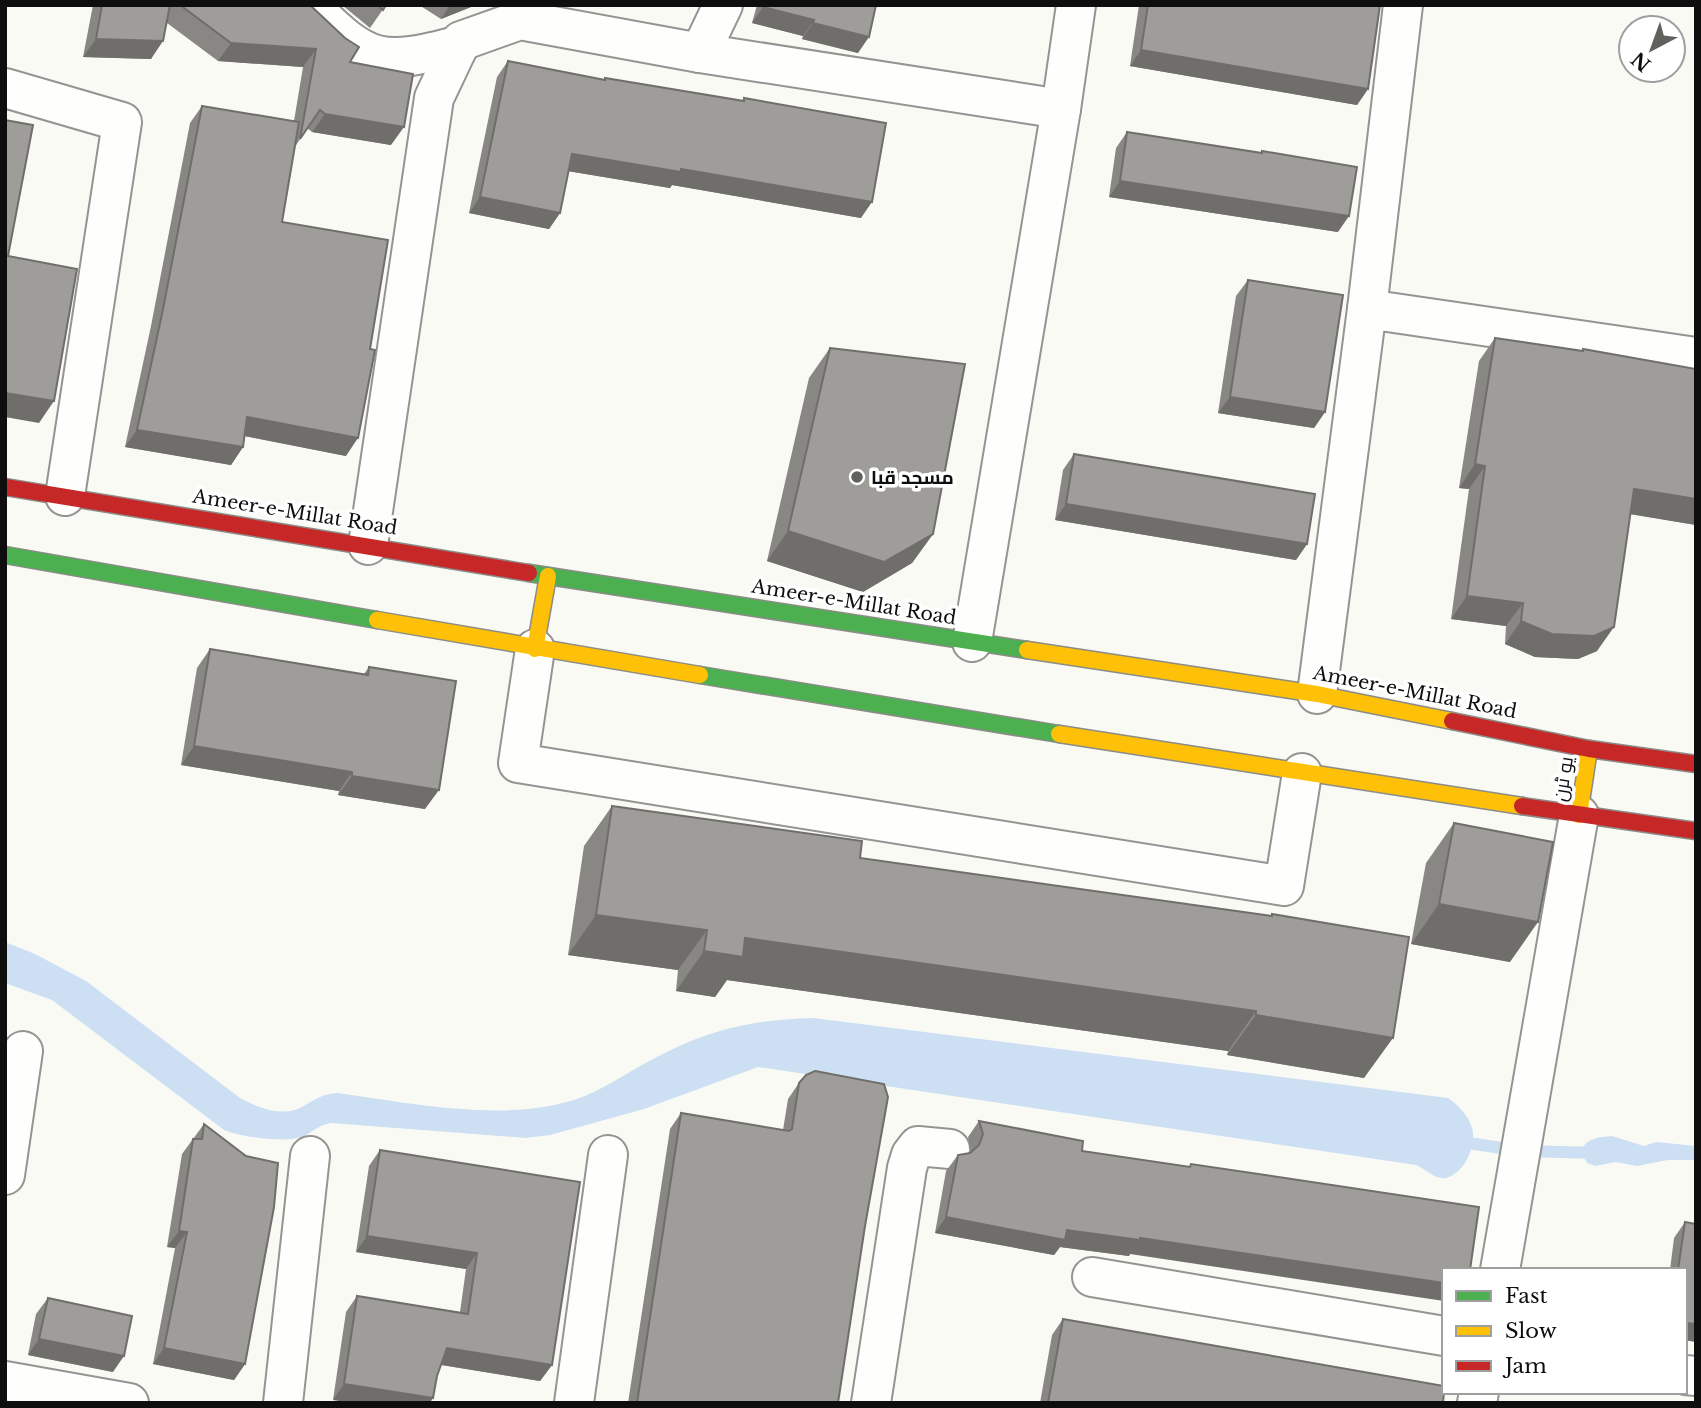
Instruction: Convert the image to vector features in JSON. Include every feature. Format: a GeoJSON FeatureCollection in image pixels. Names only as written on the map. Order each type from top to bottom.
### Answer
{"type":"FeatureCollection","features":[{"type":"Feature","properties":{"kind":"main road","name":"Ameer-e-Millat Road"},"geometry":{"type":"LineString","coordinates":[[5,487],[548,576],[1317,694],[1589,749],[1696,764]]}},
{"type":"Feature","properties":{"kind":"main road"},"geometry":{"type":"LineString","coordinates":[[5,555],[536,649],[1302,773],[1696,831]]}},
{"type":"Feature","properties":{"kind":"main road"},"geometry":{"type":"LineString","coordinates":[[536,649],[548,576]]}},
{"type":"Feature","properties":{"kind":"main road","name":"یو ٹرن"},"geometry":{"type":"LineString","coordinates":[[1579,815],[1589,749]]}},
{"type":"Feature","properties":{"kind":"street"},"geometry":{"type":"LineString","coordinates":[[310,5],[338,33],[360,49],[380,57],[417,56],[460,45]]}},
{"type":"Feature","properties":{"kind":"street"},"geometry":{"type":"LineString","coordinates":[[700,54],[723,5]]}},
{"type":"Feature","properties":{"kind":"street"},"geometry":{"type":"LineString","coordinates":[[972,642],[1076,5]]}},
{"type":"Feature","properties":{"kind":"street"},"geometry":{"type":"LineString","coordinates":[[1317,694],[1403,5]]}},
{"type":"Feature","properties":{"kind":"street"},"geometry":{"type":"LineString","coordinates":[[368,545],[434,98],[461,41],[520,20],[700,54],[1061,109]]}},
{"type":"Feature","properties":{"kind":"street"},"geometry":{"type":"LineString","coordinates":[[5,88],[122,122],[65,496]]}},
{"type":"Feature","properties":{"kind":"street"},"geometry":{"type":"LineString","coordinates":[[1367,309],[1696,356]]}},
{"type":"Feature","properties":{"kind":"street"},"geometry":{"type":"LineString","coordinates":[[536,649],[518,764],[1283,886],[1302,773]]}},
{"type":"Feature","properties":{"kind":"street"},"geometry":{"type":"LineString","coordinates":[[1500,1268],[1579,815]]}},
{"type":"Feature","properties":{"kind":"street"},"geometry":{"type":"LineString","coordinates":[[5,1175],[23,1051]]}},
{"type":"Feature","properties":{"kind":"street"},"geometry":{"type":"LineString","coordinates":[[871,1403],[911,1155],[919,1146],[950,1149]]}},
{"type":"Feature","properties":{"kind":"street"},"geometry":{"type":"LineString","coordinates":[[574,1403],[608,1155]]}},
{"type":"Feature","properties":{"kind":"street"},"geometry":{"type":"LineString","coordinates":[[283,1403],[310,1156]]}},
{"type":"Feature","properties":{"kind":"street"},"geometry":{"type":"LineString","coordinates":[[1092,1277],[1442,1336]]}},
{"type":"Feature","properties":{"kind":"street"},"geometry":{"type":"LineString","coordinates":[[5,1381],[129,1403]]}},
{"type":"Feature","properties":{"kind":"water"},"geometry":{"type":"Polygon","coordinates":[[[5,942],[35,954],[86,981],[240,1098],[277,1111],[293,1111],[322,1096],[337,1093],[462,1109],[526,1109],[556,1105],[594,1092],[675,1048],[713,1033],[770,1021],[813,1018],[1448,1098],[1468,1119],[1473,1142],[1468,1158],[1459,1170],[1442,1178],[1416,1165],[758,1067],[644,1109],[550,1135],[526,1138],[331,1123],[293,1139],[251,1137],[224,1130],[52,1000],[5,983],[5,942]]]}},
{"type":"Feature","properties":{"kind":"water"},"geometry":{"type":"Polygon","coordinates":[[[1612,1136],[1644,1146],[1656,1142],[1696,1146],[1696,1160],[1668,1160],[1637,1166],[1615,1162],[1596,1166],[1587,1163],[1581,1152],[1583,1147],[1589,1141],[1612,1136]]]}},
{"type":"Feature","properties":{"kind":"building"},"geometry":{"type":"Polygon","coordinates":[[[102,5],[170,5],[163,41],[96,39],[102,5]]]}},
{"type":"Feature","properties":{"kind":"building"},"geometry":{"type":"Polygon","coordinates":[[[180,5],[310,5],[345,38],[359,47],[350,62],[413,74],[404,127],[325,114],[320,110],[300,139],[316,49],[231,43],[180,5]]]}},
{"type":"Feature","properties":{"kind":"building"},"geometry":{"type":"Polygon","coordinates":[[[876,5],[869,37],[813,23],[814,20],[763,7],[876,5]]]}},
{"type":"Feature","properties":{"kind":"building"},"geometry":{"type":"Polygon","coordinates":[[[1148,5],[1380,5],[1368,89],[1141,50],[1148,5]]]}},
{"type":"Feature","properties":{"kind":"building"},"geometry":{"type":"Polygon","coordinates":[[[508,61],[605,80],[744,101],[744,98],[886,123],[872,202],[681,169],[681,172],[572,154],[560,213],[480,197],[508,61]]]}},
{"type":"Feature","properties":{"kind":"building"},"geometry":{"type":"Polygon","coordinates":[[[202,106],[299,122],[282,222],[388,240],[370,349],[375,350],[358,438],[247,417],[243,447],[137,430],[202,106]]]}},
{"type":"Feature","properties":{"kind":"building"},"geometry":{"type":"Polygon","coordinates":[[[5,120],[33,125],[8,256],[77,269],[54,401],[5,393],[5,120]]]}},
{"type":"Feature","properties":{"kind":"building"},"geometry":{"type":"Polygon","coordinates":[[[1127,132],[1357,167],[1349,216],[1120,181],[1127,132]]]}},
{"type":"Feature","properties":{"kind":"building"},"geometry":{"type":"Polygon","coordinates":[[[1248,280],[1343,295],[1325,412],[1230,397],[1248,280]]]}},
{"type":"Feature","properties":{"kind":"building"},"geometry":{"type":"Polygon","coordinates":[[[1495,338],[1583,349],[1696,369],[1696,499],[1634,489],[1614,627],[1594,636],[1552,634],[1521,621],[1523,603],[1467,596],[1485,466],[1475,464],[1495,338]]]}},
{"type":"Feature","properties":{"kind":"building","name":"مسجد قبا"},"geometry":{"type":"Polygon","coordinates":[[[830,348],[965,364],[933,534],[884,562],[788,531],[830,348]]]}},
{"type":"Feature","properties":{"kind":"building"},"geometry":{"type":"Polygon","coordinates":[[[1074,454],[1315,494],[1307,544],[1066,504],[1074,454]]]}},
{"type":"Feature","properties":{"kind":"building"},"geometry":{"type":"Polygon","coordinates":[[[210,649],[368,675],[369,667],[456,681],[439,790],[352,776],[352,772],[194,746],[210,649]]]}},
{"type":"Feature","properties":{"kind":"building"},"geometry":{"type":"Polygon","coordinates":[[[612,806],[862,841],[860,858],[1272,914],[1409,937],[1393,1038],[1256,1015],[1256,1011],[745,938],[743,957],[704,951],[707,930],[596,915],[612,806]]]}},
{"type":"Feature","properties":{"kind":"building"},"geometry":{"type":"Polygon","coordinates":[[[1454,823],[1553,842],[1538,922],[1439,904],[1454,823]]]}},
{"type":"Feature","properties":{"kind":"building"},"geometry":{"type":"Polygon","coordinates":[[[815,1071],[884,1084],[888,1097],[838,1403],[637,1403],[681,1113],[789,1131],[792,1129],[799,1083],[806,1075],[815,1071]]]}},
{"type":"Feature","properties":{"kind":"building"},"geometry":{"type":"Polygon","coordinates":[[[979,1121],[1083,1141],[1082,1151],[1190,1167],[1191,1164],[1479,1207],[1470,1268],[1442,1268],[1442,1283],[1140,1238],[1067,1230],[1065,1240],[946,1217],[958,1155],[970,1153],[979,1145],[983,1134],[979,1121]]]}},
{"type":"Feature","properties":{"kind":"building"},"geometry":{"type":"Polygon","coordinates":[[[204,1124],[246,1156],[278,1163],[274,1207],[245,1364],[164,1348],[187,1232],[179,1231],[193,1139],[202,1139],[204,1124]]]}},
{"type":"Feature","properties":{"kind":"building"},"geometry":{"type":"Polygon","coordinates":[[[380,1150],[580,1182],[552,1365],[447,1348],[433,1398],[344,1384],[357,1296],[468,1314],[477,1253],[367,1236],[380,1150]]]}},
{"type":"Feature","properties":{"kind":"building"},"geometry":{"type":"Polygon","coordinates":[[[1685,1222],[1696,1224],[1696,1324],[1687,1323],[1687,1268],[1678,1268],[1685,1222]]]}},
{"type":"Feature","properties":{"kind":"building"},"geometry":{"type":"Polygon","coordinates":[[[48,1298],[132,1316],[124,1356],[39,1339],[48,1298]]]}},
{"type":"Feature","properties":{"kind":"building"},"geometry":{"type":"Polygon","coordinates":[[[1063,1319],[1442,1386],[1444,1394],[1443,1403],[1048,1403],[1063,1319]]]}},
{"type":"Feature","properties":{"kind":"waterway"},"geometry":{"type":"LineString","coordinates":[[1455,1141],[1521,1151],[1597,1153]]}},
{"type":"Feature","properties":{"kind":"traffic: fast"},"geometry":{"type":"LineString","coordinates":[[5,555],[377,620]]}},
{"type":"Feature","properties":{"kind":"traffic: fast"},"geometry":{"type":"LineString","coordinates":[[529,573],[1027,650]]}},
{"type":"Feature","properties":{"kind":"traffic: fast"},"geometry":{"type":"LineString","coordinates":[[700,675],[1059,734]]}},
{"type":"Feature","properties":{"kind":"traffic: slow"},"geometry":{"type":"LineString","coordinates":[[535,649],[548,576]]}},
{"type":"Feature","properties":{"kind":"traffic: slow"},"geometry":{"type":"LineString","coordinates":[[377,620],[700,675]]}},
{"type":"Feature","properties":{"kind":"traffic: slow"},"geometry":{"type":"LineString","coordinates":[[1027,650],[1317,694],[1452,721]]}},
{"type":"Feature","properties":{"kind":"traffic: slow"},"geometry":{"type":"LineString","coordinates":[[1059,734],[1522,806]]}},
{"type":"Feature","properties":{"kind":"traffic: slow"},"geometry":{"type":"LineString","coordinates":[[1579,815],[1589,749]]}},
{"type":"Feature","properties":{"kind":"traffic: jam"},"geometry":{"type":"LineString","coordinates":[[5,487],[529,573]]}},
{"type":"Feature","properties":{"kind":"traffic: jam"},"geometry":{"type":"LineString","coordinates":[[1452,721],[1589,749],[1696,764]]}},
{"type":"Feature","properties":{"kind":"traffic: jam"},"geometry":{"type":"LineString","coordinates":[[1522,806],[1696,831]]}},
{"type":"Feature","properties":{"kind":"place","name":"مسجد قبا"},"geometry":{"type":"Point","coordinates":[857,477]}}]}
